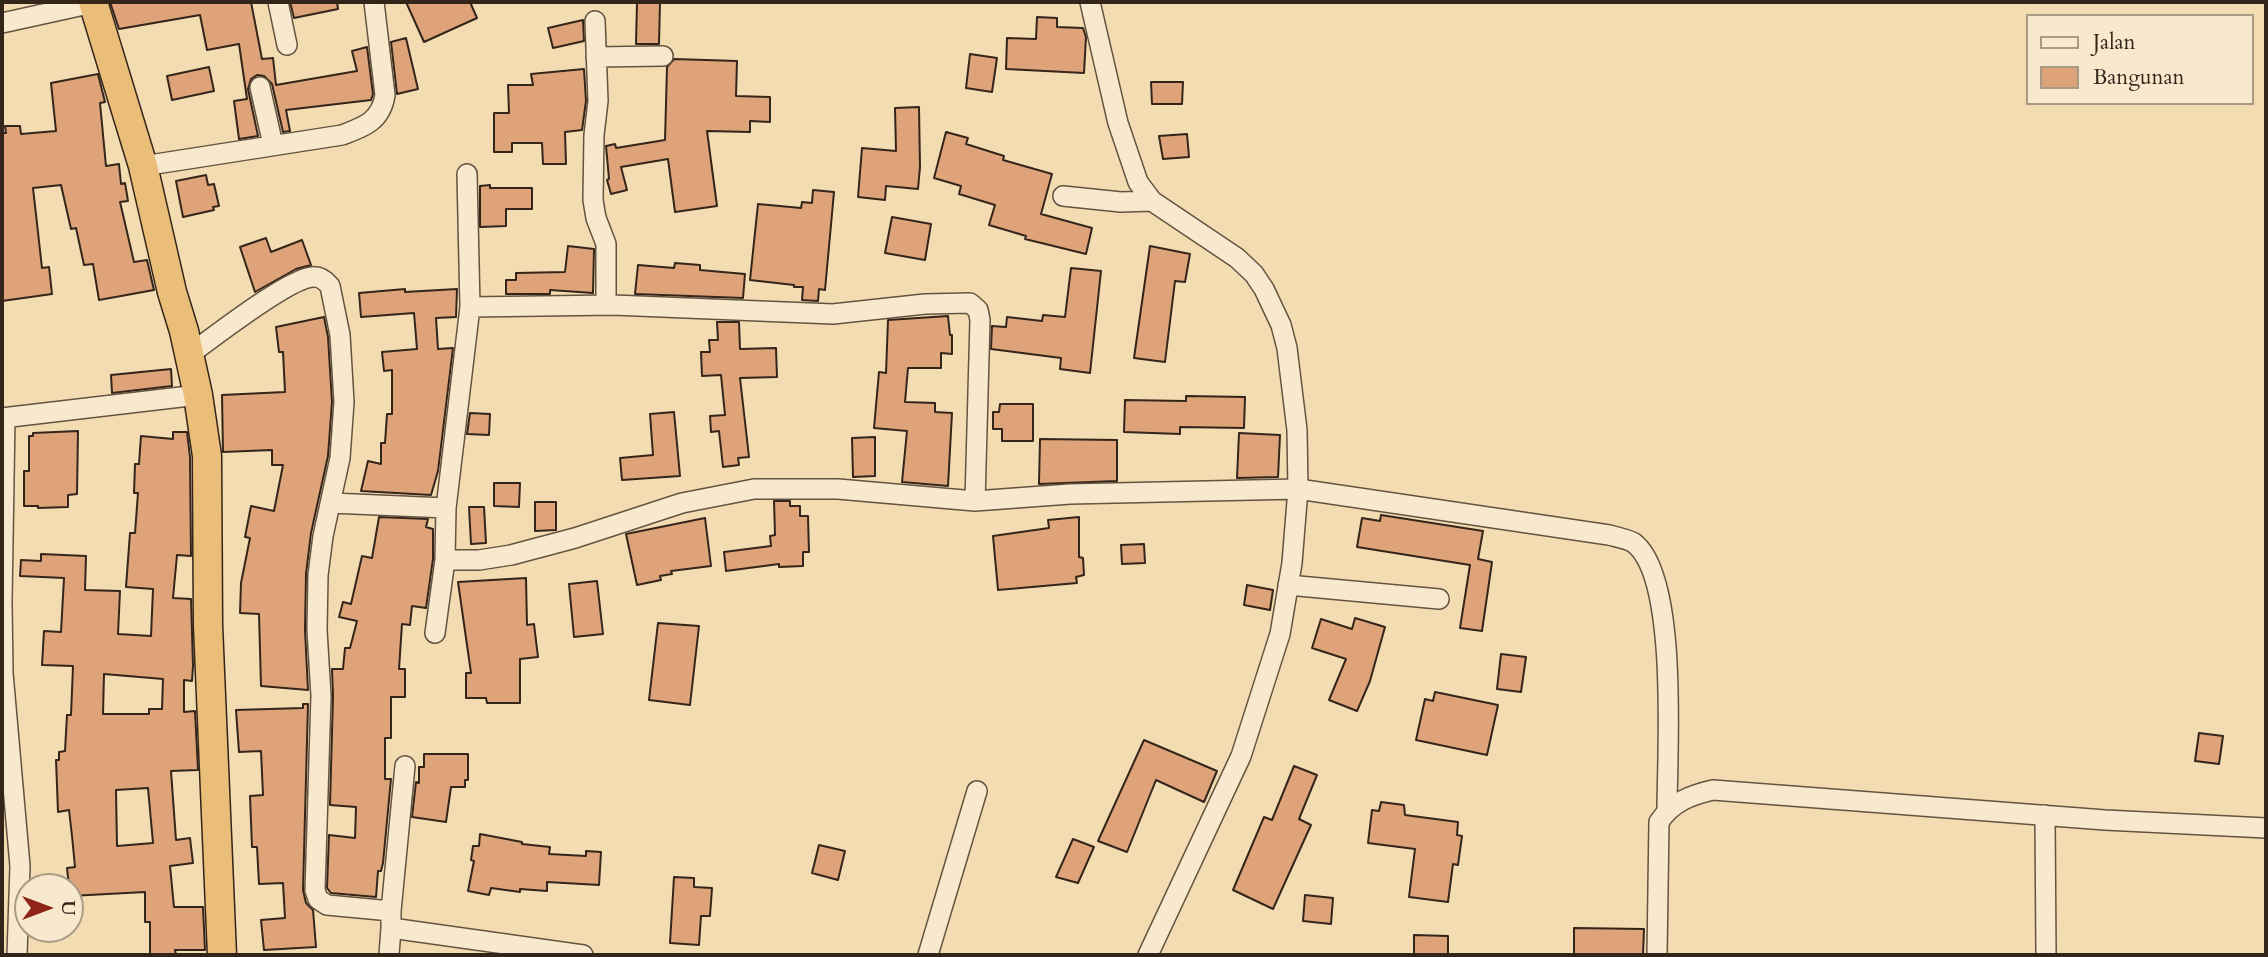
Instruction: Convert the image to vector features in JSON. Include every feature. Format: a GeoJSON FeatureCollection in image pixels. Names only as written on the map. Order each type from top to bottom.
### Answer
{"type":"FeatureCollection","features":[{"type":"Feature","properties":{"kind":"highway"},"geometry":{"type":"LineString","coordinates":[[93,2],[143,166],[198,395],[207,456],[208,625],[222,955]]}},
{"type":"Feature","properties":{"kind":"street"},"geometry":{"type":"LineString","coordinates":[[2,23],[93,2]]}},
{"type":"Feature","properties":{"kind":"street"},"geometry":{"type":"LineString","coordinates":[[278,2],[287,45]]}},
{"type":"Feature","properties":{"kind":"street"},"geometry":{"type":"LineString","coordinates":[[143,166],[342,135],[375,119],[380,113],[385,95],[374,2]]}},
{"type":"Feature","properties":{"kind":"street"},"geometry":{"type":"LineString","coordinates":[[1090,2],[1118,123],[1138,182],[1152,201],[1237,258],[1254,274],[1273,305],[1287,348],[1297,430],[1298,489],[1289,585],[1280,634],[1241,756],[1148,955]]}},
{"type":"Feature","properties":{"kind":"street"},"geometry":{"type":"LineString","coordinates":[[595,21],[598,101],[594,135],[593,200],[596,218],[606,244],[606,305]]}},
{"type":"Feature","properties":{"kind":"street"},"geometry":{"type":"LineString","coordinates":[[596,57],[663,56]]}},
{"type":"Feature","properties":{"kind":"street"},"geometry":{"type":"LineString","coordinates":[[260,87],[273,145]]}},
{"type":"Feature","properties":{"kind":"street"},"geometry":{"type":"LineString","coordinates":[[435,633],[444,560],[446,508],[470,307],[467,174]]}},
{"type":"Feature","properties":{"kind":"street"},"geometry":{"type":"LineString","coordinates":[[1063,196],[1121,202],[1152,201]]}},
{"type":"Feature","properties":{"kind":"street"},"geometry":{"type":"LineString","coordinates":[[186,343],[239,318],[310,276],[326,281],[333,294],[340,335],[344,402],[340,458],[323,536],[318,575],[317,630],[321,696],[315,890],[318,899],[327,905],[391,920],[583,955]]}},
{"type":"Feature","properties":{"kind":"street"},"geometry":{"type":"LineString","coordinates":[[470,307],[606,305],[833,314],[925,304],[970,303],[978,310],[980,320],[975,501]]}},
{"type":"Feature","properties":{"kind":"street"},"geometry":{"type":"LineString","coordinates":[[17,955],[20,866],[3,674],[3,418],[198,395]]}},
{"type":"Feature","properties":{"kind":"street"},"geometry":{"type":"LineString","coordinates":[[444,560],[479,560],[511,555],[682,503],[754,489],[838,489],[975,501],[1070,494],[1298,489],[1609,534],[1634,543],[1648,562],[1657,592],[1667,649],[1667,810]]}},
{"type":"Feature","properties":{"kind":"street"},"geometry":{"type":"LineString","coordinates":[[331,503],[446,508]]}},
{"type":"Feature","properties":{"kind":"street"},"geometry":{"type":"LineString","coordinates":[[1289,585],[1438,599]]}},
{"type":"Feature","properties":{"kind":"street"},"geometry":{"type":"LineString","coordinates":[[389,955],[405,766]]}},
{"type":"Feature","properties":{"kind":"street"},"geometry":{"type":"LineString","coordinates":[[1657,955],[1659,822],[1667,810],[1688,798],[1713,790],[2045,815],[2266,828]]}},
{"type":"Feature","properties":{"kind":"street"},"geometry":{"type":"LineString","coordinates":[[928,955],[976,791]]}},
{"type":"Feature","properties":{"kind":"street"},"geometry":{"type":"LineString","coordinates":[[2045,815],[2046,955]]}},
{"type":"Feature","properties":{"kind":"building"},"geometry":{"type":"Polygon","coordinates":[[[110,2],[251,2],[262,59],[273,58],[276,85],[357,71],[352,51],[367,47],[373,94],[371,100],[286,110],[290,131],[283,132],[272,84],[264,76],[257,75],[251,79],[248,89],[258,136],[239,139],[234,101],[247,99],[239,44],[207,50],[200,15],[119,29],[110,2]]]}},
{"type":"Feature","properties":{"kind":"building"},"geometry":{"type":"Polygon","coordinates":[[[290,2],[337,2],[338,9],[294,18],[290,2]]]}},
{"type":"Feature","properties":{"kind":"building"},"geometry":{"type":"Polygon","coordinates":[[[406,2],[470,2],[477,18],[424,42],[406,2]]]}},
{"type":"Feature","properties":{"kind":"building"},"geometry":{"type":"Polygon","coordinates":[[[637,2],[660,2],[659,44],[636,44],[637,2]]]}},
{"type":"Feature","properties":{"kind":"building"},"geometry":{"type":"Polygon","coordinates":[[[1037,17],[1057,18],[1057,27],[1083,28],[1086,37],[1084,73],[1006,69],[1007,38],[1036,39],[1037,17]]]}},
{"type":"Feature","properties":{"kind":"building"},"geometry":{"type":"Polygon","coordinates":[[[583,20],[584,41],[553,48],[548,28],[583,20]]]}},
{"type":"Feature","properties":{"kind":"building"},"geometry":{"type":"Polygon","coordinates":[[[406,38],[418,89],[397,94],[391,42],[406,38]]]}},
{"type":"Feature","properties":{"kind":"building"},"geometry":{"type":"Polygon","coordinates":[[[970,54],[997,58],[992,92],[966,88],[970,54]]]}},
{"type":"Feature","properties":{"kind":"building"},"geometry":{"type":"Polygon","coordinates":[[[674,59],[737,61],[736,96],[770,97],[770,122],[750,121],[750,132],[707,131],[717,206],[675,212],[668,159],[621,167],[627,190],[611,194],[607,180],[606,146],[615,144],[616,148],[665,140],[667,67],[674,59]]]}},
{"type":"Feature","properties":{"kind":"building"},"geometry":{"type":"Polygon","coordinates":[[[209,67],[214,91],[172,100],[167,76],[209,67]]]}},
{"type":"Feature","properties":{"kind":"building"},"geometry":{"type":"Polygon","coordinates":[[[584,69],[586,101],[582,130],[565,132],[566,164],[543,164],[542,143],[512,143],[512,152],[494,152],[494,113],[509,113],[508,85],[533,85],[531,74],[584,69]]]}},
{"type":"Feature","properties":{"kind":"building"},"geometry":{"type":"Polygon","coordinates":[[[98,74],[105,102],[100,103],[106,166],[119,164],[121,184],[125,183],[128,201],[120,202],[134,262],[147,260],[154,290],[99,300],[93,264],[84,265],[76,228],[71,229],[61,185],[33,188],[42,268],[49,267],[52,294],[2,301],[2,133],[6,133],[5,126],[20,126],[21,134],[56,131],[51,83],[98,74]]]}},
{"type":"Feature","properties":{"kind":"building"},"geometry":{"type":"Polygon","coordinates":[[[1151,82],[1183,82],[1182,104],[1152,104],[1151,82]]]}},
{"type":"Feature","properties":{"kind":"building"},"geometry":{"type":"Polygon","coordinates":[[[919,107],[918,189],[886,186],[885,200],[858,197],[862,148],[896,151],[895,108],[919,107]]]}},
{"type":"Feature","properties":{"kind":"building"},"geometry":{"type":"Polygon","coordinates":[[[946,132],[968,138],[966,144],[1004,156],[1003,160],[1052,174],[1041,214],[1092,228],[1086,254],[1025,239],[1026,236],[989,225],[995,205],[959,194],[961,186],[934,178],[946,132]]]}},
{"type":"Feature","properties":{"kind":"building"},"geometry":{"type":"Polygon","coordinates":[[[1187,134],[1189,157],[1163,159],[1159,136],[1187,134]]]}},
{"type":"Feature","properties":{"kind":"building"},"geometry":{"type":"Polygon","coordinates":[[[206,175],[208,185],[214,184],[219,206],[213,207],[214,210],[183,217],[176,181],[206,175]]]}},
{"type":"Feature","properties":{"kind":"building"},"geometry":{"type":"Polygon","coordinates":[[[490,185],[490,188],[532,188],[532,209],[506,209],[506,226],[480,227],[480,186],[490,185]]]}},
{"type":"Feature","properties":{"kind":"building"},"geometry":{"type":"Polygon","coordinates":[[[813,190],[834,192],[825,290],[819,289],[818,301],[802,300],[803,287],[750,280],[758,204],[801,208],[802,202],[812,203],[813,190]]]}},
{"type":"Feature","properties":{"kind":"building"},"geometry":{"type":"Polygon","coordinates":[[[892,217],[931,224],[925,260],[885,253],[892,217]]]}},
{"type":"Feature","properties":{"kind":"building"},"geometry":{"type":"Polygon","coordinates":[[[266,238],[271,252],[302,240],[311,265],[296,269],[255,292],[240,247],[266,238]]]}},
{"type":"Feature","properties":{"kind":"building"},"geometry":{"type":"Polygon","coordinates":[[[568,246],[594,249],[593,293],[550,290],[550,294],[506,294],[506,280],[516,280],[516,273],[565,272],[568,246]]]}},
{"type":"Feature","properties":{"kind":"building"},"geometry":{"type":"Polygon","coordinates":[[[1150,246],[1190,254],[1185,282],[1175,281],[1165,362],[1134,358],[1150,246]]]}},
{"type":"Feature","properties":{"kind":"building"},"geometry":{"type":"Polygon","coordinates":[[[675,263],[700,265],[700,270],[745,274],[743,298],[635,294],[638,265],[674,268],[675,263]]]}},
{"type":"Feature","properties":{"kind":"building"},"geometry":{"type":"Polygon","coordinates":[[[1071,268],[1101,271],[1090,373],[1060,369],[1061,358],[991,349],[992,326],[1006,327],[1007,317],[1042,321],[1043,315],[1065,317],[1071,268]]]}},
{"type":"Feature","properties":{"kind":"building"},"geometry":{"type":"Polygon","coordinates":[[[405,289],[405,292],[457,289],[456,317],[436,318],[438,349],[453,348],[438,471],[431,495],[361,491],[368,461],[381,464],[381,443],[385,443],[387,414],[392,414],[392,370],[384,371],[382,352],[417,349],[414,313],[361,317],[359,293],[405,289]]]}},
{"type":"Feature","properties":{"kind":"building"},"geometry":{"type":"Polygon","coordinates":[[[948,316],[952,354],[941,353],[941,368],[908,368],[905,402],[935,403],[935,412],[952,413],[948,486],[902,482],[907,431],[874,428],[879,372],[886,373],[888,320],[948,316]]]}},
{"type":"Feature","properties":{"kind":"building"},"geometry":{"type":"Polygon","coordinates":[[[324,317],[328,337],[332,402],[328,456],[311,533],[306,574],[308,690],[261,686],[259,614],[240,613],[241,583],[250,538],[245,537],[251,506],[274,511],[283,465],[272,465],[272,450],[223,452],[222,395],[285,392],[283,352],[279,352],[276,327],[324,317]]]}},
{"type":"Feature","properties":{"kind":"building"},"geometry":{"type":"Polygon","coordinates":[[[717,322],[739,322],[740,349],[776,348],[777,377],[740,378],[749,457],[738,458],[739,465],[723,467],[719,431],[711,432],[710,416],[725,415],[721,375],[702,376],[701,352],[710,352],[709,340],[718,340],[717,322]]]}},
{"type":"Feature","properties":{"kind":"building"},"geometry":{"type":"Polygon","coordinates":[[[171,369],[172,386],[112,393],[111,375],[171,369]]]}},
{"type":"Feature","properties":{"kind":"building"},"geometry":{"type":"Polygon","coordinates":[[[1186,396],[1245,397],[1244,428],[1180,427],[1180,434],[1124,432],[1125,400],[1186,401],[1186,396]]]}},
{"type":"Feature","properties":{"kind":"building"},"geometry":{"type":"Polygon","coordinates":[[[1000,404],[1033,404],[1033,441],[1002,441],[1002,429],[993,429],[993,412],[999,412],[1000,404]]]}},
{"type":"Feature","properties":{"kind":"building"},"geometry":{"type":"Polygon","coordinates":[[[674,412],[680,476],[622,480],[620,458],[653,455],[650,414],[674,412]]]}},
{"type":"Feature","properties":{"kind":"building"},"geometry":{"type":"Polygon","coordinates":[[[470,413],[490,414],[489,435],[467,434],[470,413]]]}},
{"type":"Feature","properties":{"kind":"building"},"geometry":{"type":"Polygon","coordinates":[[[78,431],[77,494],[68,495],[68,507],[24,506],[24,471],[29,471],[29,436],[33,436],[33,433],[78,431]]]}},
{"type":"Feature","properties":{"kind":"building"},"geometry":{"type":"Polygon","coordinates":[[[173,432],[187,432],[190,457],[191,556],[177,555],[173,598],[191,599],[193,666],[192,681],[184,680],[184,712],[195,711],[198,770],[171,771],[176,840],[190,838],[193,863],[170,866],[174,907],[203,907],[205,950],[175,950],[176,955],[150,955],[150,922],[145,922],[145,892],[84,895],[84,873],[68,873],[67,868],[75,867],[72,836],[69,810],[58,812],[56,760],[59,760],[59,752],[65,751],[67,715],[71,715],[73,666],[42,665],[44,631],[61,632],[64,578],[20,576],[21,560],[41,561],[41,554],[86,556],[85,590],[120,591],[118,634],[151,636],[153,589],[126,587],[130,533],[135,533],[138,493],[134,493],[135,464],[139,464],[141,436],[173,439],[173,432]],[[104,674],[103,714],[149,714],[149,709],[162,709],[163,679],[104,674]],[[148,788],[116,790],[117,846],[153,843],[148,788]]]}},
{"type":"Feature","properties":{"kind":"building"},"geometry":{"type":"Polygon","coordinates":[[[1239,433],[1280,435],[1278,477],[1237,478],[1239,433]]]}},
{"type":"Feature","properties":{"kind":"building"},"geometry":{"type":"Polygon","coordinates":[[[875,437],[875,476],[853,477],[852,438],[875,437]]]}},
{"type":"Feature","properties":{"kind":"building"},"geometry":{"type":"Polygon","coordinates":[[[1040,439],[1117,440],[1117,481],[1039,484],[1040,439]]]}},
{"type":"Feature","properties":{"kind":"building"},"geometry":{"type":"Polygon","coordinates":[[[494,483],[520,483],[519,507],[494,506],[494,483]]]}},
{"type":"Feature","properties":{"kind":"building"},"geometry":{"type":"Polygon","coordinates":[[[774,501],[790,501],[790,506],[800,506],[800,516],[808,516],[809,552],[803,552],[803,566],[779,567],[779,564],[726,571],[724,552],[771,546],[770,536],[775,535],[774,501]]]}},
{"type":"Feature","properties":{"kind":"building"},"geometry":{"type":"Polygon","coordinates":[[[535,502],[556,502],[556,530],[535,531],[535,502]]]}},
{"type":"Feature","properties":{"kind":"building"},"geometry":{"type":"Polygon","coordinates":[[[469,507],[484,507],[486,543],[471,544],[469,507]]]}},
{"type":"Feature","properties":{"kind":"building"},"geometry":{"type":"Polygon","coordinates":[[[1381,515],[1483,531],[1478,559],[1492,562],[1482,631],[1460,628],[1470,565],[1357,547],[1362,518],[1380,521],[1381,515]]]}},
{"type":"Feature","properties":{"kind":"building"},"geometry":{"type":"Polygon","coordinates":[[[379,517],[428,519],[426,527],[433,529],[433,559],[426,608],[412,606],[410,625],[402,624],[399,669],[405,669],[405,697],[391,697],[391,738],[385,738],[385,779],[391,779],[383,863],[381,871],[378,871],[376,897],[331,893],[327,888],[329,835],[355,838],[356,807],[330,805],[332,669],[343,669],[345,648],[350,648],[357,621],[339,617],[343,602],[351,604],[362,556],[372,558],[379,517]]]}},
{"type":"Feature","properties":{"kind":"building"},"geometry":{"type":"Polygon","coordinates":[[[1079,517],[1079,557],[1083,558],[1084,575],[1076,577],[1077,583],[998,590],[993,536],[1049,528],[1048,520],[1079,517]]]}},
{"type":"Feature","properties":{"kind":"building"},"geometry":{"type":"Polygon","coordinates":[[[705,518],[711,566],[671,571],[672,574],[660,576],[661,580],[637,585],[626,534],[705,518]]]}},
{"type":"Feature","properties":{"kind":"building"},"geometry":{"type":"Polygon","coordinates":[[[1144,544],[1145,563],[1122,564],[1121,545],[1144,544]]]}},
{"type":"Feature","properties":{"kind":"building"},"geometry":{"type":"Polygon","coordinates":[[[526,578],[527,625],[534,624],[538,657],[520,659],[520,703],[487,703],[486,698],[466,698],[466,673],[471,673],[458,582],[526,578]]]}},
{"type":"Feature","properties":{"kind":"building"},"geometry":{"type":"Polygon","coordinates":[[[597,581],[603,634],[574,637],[569,584],[597,581]]]}},
{"type":"Feature","properties":{"kind":"building"},"geometry":{"type":"Polygon","coordinates":[[[1247,585],[1273,590],[1270,610],[1244,605],[1247,585]]]}},
{"type":"Feature","properties":{"kind":"building"},"geometry":{"type":"Polygon","coordinates":[[[1355,618],[1385,627],[1370,681],[1357,711],[1329,700],[1346,659],[1312,648],[1321,619],[1352,629],[1355,618]]]}},
{"type":"Feature","properties":{"kind":"building"},"geometry":{"type":"Polygon","coordinates":[[[658,623],[699,626],[690,705],[649,700],[658,623]]]}},
{"type":"Feature","properties":{"kind":"building"},"geometry":{"type":"Polygon","coordinates":[[[1501,654],[1526,657],[1521,692],[1497,689],[1501,654]]]}},
{"type":"Feature","properties":{"kind":"building"},"geometry":{"type":"Polygon","coordinates":[[[1435,692],[1498,705],[1487,755],[1416,740],[1425,699],[1433,701],[1435,692]]]}},
{"type":"Feature","properties":{"kind":"building"},"geometry":{"type":"Polygon","coordinates":[[[303,704],[308,704],[303,890],[306,903],[313,910],[316,947],[264,950],[261,920],[285,918],[283,883],[259,884],[257,847],[252,847],[250,796],[263,795],[261,751],[239,752],[236,710],[303,708],[303,704]]]}},
{"type":"Feature","properties":{"kind":"building"},"geometry":{"type":"Polygon","coordinates":[[[2199,733],[2223,736],[2219,764],[2195,761],[2199,733]]]}},
{"type":"Feature","properties":{"kind":"building"},"geometry":{"type":"Polygon","coordinates":[[[1144,740],[1217,771],[1204,802],[1156,780],[1127,852],[1098,841],[1144,740]]]}},
{"type":"Feature","properties":{"kind":"building"},"geometry":{"type":"Polygon","coordinates":[[[424,754],[468,754],[468,780],[465,780],[465,787],[451,787],[446,822],[412,817],[416,782],[419,783],[419,767],[424,767],[424,754]]]}},
{"type":"Feature","properties":{"kind":"building"},"geometry":{"type":"Polygon","coordinates":[[[1294,766],[1317,775],[1299,819],[1311,825],[1273,909],[1233,890],[1264,817],[1272,820],[1294,766]]]}},
{"type":"Feature","properties":{"kind":"building"},"geometry":{"type":"Polygon","coordinates":[[[1381,802],[1404,805],[1405,815],[1458,822],[1457,835],[1462,836],[1458,865],[1453,864],[1448,902],[1409,897],[1415,849],[1368,843],[1372,810],[1379,811],[1381,802]]]}},
{"type":"Feature","properties":{"kind":"building"},"geometry":{"type":"Polygon","coordinates":[[[480,834],[522,844],[550,847],[549,854],[586,856],[586,851],[601,852],[599,885],[547,882],[547,891],[520,889],[520,892],[491,888],[489,895],[468,891],[474,861],[471,860],[473,846],[479,846],[480,834]]]}},
{"type":"Feature","properties":{"kind":"building"},"geometry":{"type":"Polygon","coordinates":[[[1073,839],[1094,847],[1078,883],[1056,877],[1073,839]]]}},
{"type":"Feature","properties":{"kind":"building"},"geometry":{"type":"Polygon","coordinates":[[[819,845],[845,851],[838,880],[812,873],[819,845]]]}},
{"type":"Feature","properties":{"kind":"building"},"geometry":{"type":"Polygon","coordinates":[[[674,877],[694,878],[694,887],[712,888],[710,916],[701,916],[699,945],[670,943],[674,877]]]}},
{"type":"Feature","properties":{"kind":"building"},"geometry":{"type":"Polygon","coordinates":[[[1305,895],[1333,898],[1331,924],[1303,921],[1305,895]]]}},
{"type":"Feature","properties":{"kind":"building"},"geometry":{"type":"Polygon","coordinates":[[[1574,928],[1644,929],[1643,955],[1574,955],[1574,928]]]}},
{"type":"Feature","properties":{"kind":"building"},"geometry":{"type":"Polygon","coordinates":[[[1414,935],[1448,936],[1448,955],[1414,955],[1414,935]]]}}]}
